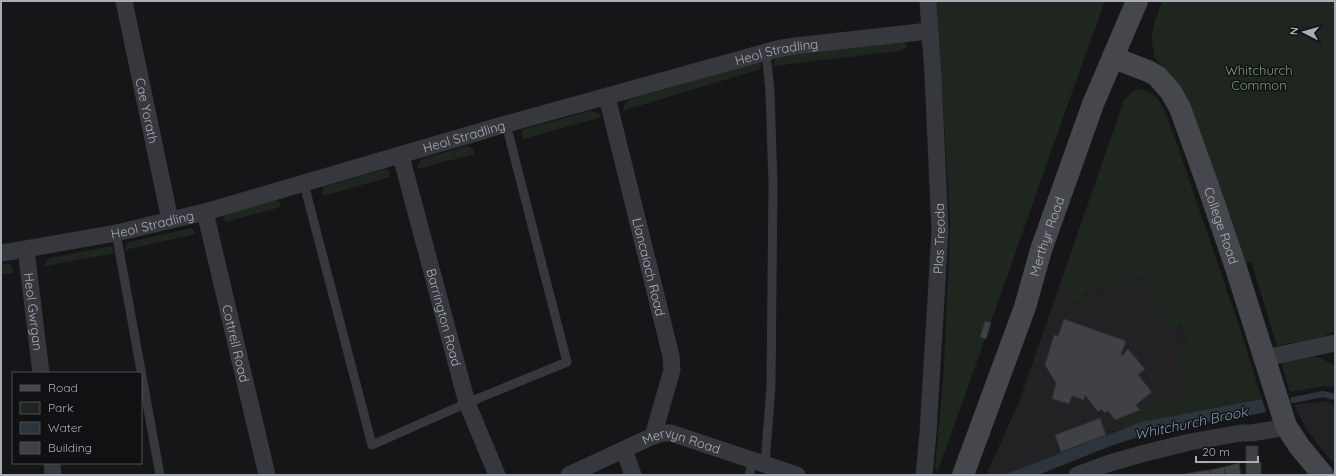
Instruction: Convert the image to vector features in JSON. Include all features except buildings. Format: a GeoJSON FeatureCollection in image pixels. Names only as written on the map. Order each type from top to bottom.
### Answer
{"type":"FeatureCollection","features":[{"type":"Feature","properties":{"kind":"street","name":"Cae Yorath"},"geometry":{"type":"LineString","coordinates":[[124,1],[170,220]]}},
{"type":"Feature","properties":{"kind":"street","name":"Plas Treoda"},"geometry":{"type":"LineString","coordinates":[[924,475],[928,433],[940,231],[928,1]]}},
{"type":"Feature","properties":{"kind":"street","name":"Merthyr Road"},"geometry":{"type":"LineString","coordinates":[[963,475],[1025,307],[1041,250],[1086,125],[1137,1]]}},
{"type":"Feature","properties":{"kind":"street","name":"Heol Stradling"},"geometry":{"type":"LineString","coordinates":[[1,252],[116,233],[205,212],[401,156],[506,124],[766,52],[795,46],[929,31]]}},
{"type":"Feature","properties":{"kind":"street","name":"College Road"},"geometry":{"type":"LineString","coordinates":[[1114,58],[1157,76],[1171,92],[1180,108],[1221,223],[1286,426],[1304,452],[1323,475]]}},
{"type":"Feature","properties":{"kind":"street","name":"Llancaiach Road"},"geometry":{"type":"LineString","coordinates":[[607,97],[670,356],[672,370],[653,436]]}},
{"type":"Feature","properties":{"kind":"street","name":"Barrington Road"},"geometry":{"type":"LineString","coordinates":[[401,156],[467,403],[497,475]]}},
{"type":"Feature","properties":{"kind":"street","name":"Cottrell Road"},"geometry":{"type":"LineString","coordinates":[[205,212],[267,475]]}},
{"type":"Feature","properties":{"kind":"street","name":"Heol Gwrgan"},"geometry":{"type":"LineString","coordinates":[[26,249],[41,372]]}},
{"type":"Feature","properties":{"kind":"street"},"geometry":{"type":"LineString","coordinates":[[1264,358],[1335,343]]}},
{"type":"Feature","properties":{"kind":"street"},"geometry":{"type":"LineString","coordinates":[[1078,475],[1110,463],[1190,442],[1241,433],[1276,429],[1286,426]]}},
{"type":"Feature","properties":{"kind":"street","name":"Mervyn Road"},"geometry":{"type":"LineString","coordinates":[[569,475],[653,436],[663,433],[671,433],[756,467],[797,475]]}},
{"type":"Feature","properties":{"kind":"street"},"geometry":{"type":"LineString","coordinates":[[624,450],[633,475]]}},
{"type":"Feature","properties":{"kind":"street"},"geometry":{"type":"LineString","coordinates":[[52,464],[53,475]]}},
{"type":"Feature","properties":{"kind":"lane"},"geometry":{"type":"LineString","coordinates":[[756,467],[771,386],[773,184],[770,91],[766,52]]}},
{"type":"Feature","properties":{"kind":"lane"},"geometry":{"type":"LineString","coordinates":[[304,184],[372,445],[467,403],[567,362],[506,124]]}},
{"type":"Feature","properties":{"kind":"lane"},"geometry":{"type":"LineString","coordinates":[[116,233],[141,372]]}},
{"type":"Feature","properties":{"kind":"lane"},"geometry":{"type":"LineString","coordinates":[[142,376],[160,475]]}},
{"type":"Feature","properties":{"kind":"shaded area"},"geometry":{"type":"Polygon","coordinates":[[[1144,278],[1161,317],[1165,316],[1167,320],[1166,330],[1179,324],[1186,340],[1173,346],[1191,388],[1120,418],[1124,428],[1003,475],[986,475],[1019,402],[1059,287],[1072,301],[1079,304],[1083,297],[1099,290],[1144,278]]]}},
{"type":"Feature","properties":{"kind":"shaded area"},"geometry":{"type":"Polygon","coordinates":[[[1324,401],[1335,405],[1335,464],[1321,449],[1305,426],[1294,405],[1324,401]]]}},
{"type":"Feature","properties":{"kind":"green space"},"geometry":{"type":"Polygon","coordinates":[[[937,1],[1105,1],[938,470],[935,469],[944,368],[950,227],[937,1]]]}},
{"type":"Feature","properties":{"kind":"green space","name":"Whitchurch Common"},"geometry":{"type":"Polygon","coordinates":[[[1162,1],[1335,1],[1335,330],[1323,337],[1277,346],[1251,261],[1245,263],[1174,80],[1154,57],[1152,33],[1162,1]]]}},
{"type":"Feature","properties":{"kind":"green space"},"geometry":{"type":"Polygon","coordinates":[[[906,42],[907,48],[898,51],[774,66],[776,57],[906,42]]]}},
{"type":"Feature","properties":{"kind":"green space"},"geometry":{"type":"Polygon","coordinates":[[[758,63],[761,64],[761,69],[622,111],[625,104],[630,99],[758,63]]]}},
{"type":"Feature","properties":{"kind":"green space"},"geometry":{"type":"Polygon","coordinates":[[[1138,89],[1146,90],[1156,97],[1164,109],[1241,332],[1262,399],[1157,419],[1124,428],[1120,418],[1191,388],[1173,346],[1186,340],[1180,324],[1166,330],[1163,323],[1167,320],[1165,316],[1161,317],[1143,278],[1083,296],[1079,304],[1068,297],[1059,287],[1124,100],[1132,92],[1138,89]]]}},
{"type":"Feature","properties":{"kind":"green space"},"geometry":{"type":"Polygon","coordinates":[[[591,111],[598,113],[602,117],[523,139],[521,130],[591,111]]]}},
{"type":"Feature","properties":{"kind":"green space"},"geometry":{"type":"Polygon","coordinates":[[[467,146],[472,148],[475,154],[417,169],[422,159],[467,146]]]}},
{"type":"Feature","properties":{"kind":"green space"},"geometry":{"type":"Polygon","coordinates":[[[385,169],[389,171],[390,177],[323,196],[323,187],[385,169]]]}},
{"type":"Feature","properties":{"kind":"green space"},"geometry":{"type":"Polygon","coordinates":[[[276,199],[280,203],[281,207],[226,222],[223,215],[276,199]]]}},
{"type":"Feature","properties":{"kind":"green space"},"geometry":{"type":"Polygon","coordinates":[[[191,228],[196,234],[125,250],[126,243],[191,228]]]}},
{"type":"Feature","properties":{"kind":"green space"},"geometry":{"type":"Polygon","coordinates":[[[112,247],[115,256],[113,254],[44,266],[50,258],[112,247]]]}},
{"type":"Feature","properties":{"kind":"green space"},"geometry":{"type":"Polygon","coordinates":[[[8,264],[12,266],[13,273],[1,274],[1,265],[8,264]]]}},
{"type":"Feature","properties":{"kind":"green space"},"geometry":{"type":"Polygon","coordinates":[[[1312,357],[1321,358],[1335,366],[1335,387],[1324,386],[1290,392],[1281,362],[1312,357]]]}},
{"type":"Feature","properties":{"kind":"water"},"geometry":{"type":"Polygon","coordinates":[[[1262,399],[1266,412],[1238,418],[1158,430],[1108,447],[1038,475],[1003,475],[1141,422],[1262,399]]]}},
{"type":"Feature","properties":{"kind":"waterway","name":"Whitchurch Brook"},"geometry":{"type":"LineString","coordinates":[[1293,400],[1323,394],[1335,397]]}}]}
